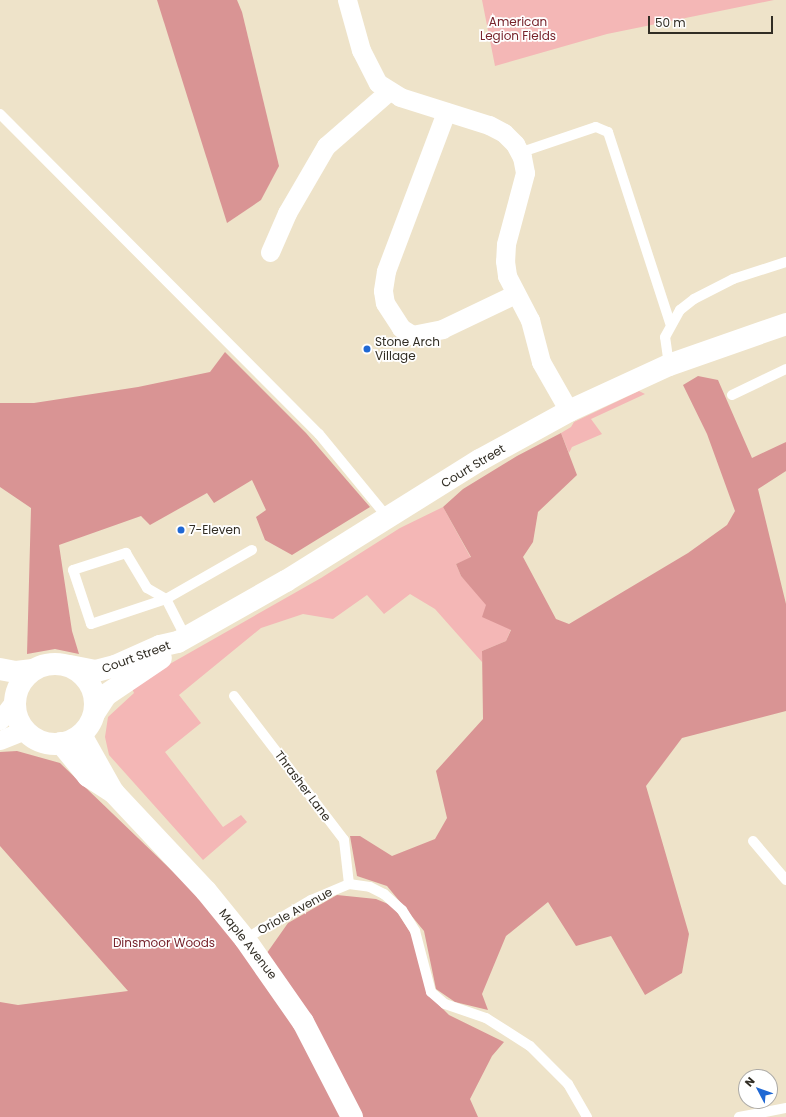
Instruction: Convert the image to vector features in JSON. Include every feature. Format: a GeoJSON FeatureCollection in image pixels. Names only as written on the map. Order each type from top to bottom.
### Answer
{"type":"FeatureCollection","features":[{"type":"Feature","properties":{"kind":"main road","name":"Court Street"},"geometry":{"type":"LineString","coordinates":[[95,712],[106,695],[165,656],[182,640],[286,581],[480,460],[569,411],[669,365],[786,324]]}},
{"type":"Feature","properties":{"kind":"main road","name":"Court Street"},"geometry":{"type":"LineString","coordinates":[[70,666],[96,671],[115,666],[160,646],[182,640]]}},
{"type":"Feature","properties":{"kind":"main road"},"geometry":{"type":"LineString","coordinates":[[0,669],[16,672],[33,670],[57,664],[70,666],[82,674],[90,684],[95,698],[95,712],[90,725],[71,739],[41,742],[25,730],[16,715],[10,695],[33,670]]}},
{"type":"Feature","properties":{"kind":"main road","name":"Maple Avenue"},"geometry":{"type":"LineString","coordinates":[[71,739],[114,793],[206,891],[245,938],[303,1022],[352,1117]]}},
{"type":"Feature","properties":{"kind":"street"},"geometry":{"type":"LineString","coordinates":[[347,0],[361,50],[369,70],[378,83],[388,92],[489,125],[504,133],[519,153],[525,173],[523,187],[506,244],[505,261],[507,276],[515,294],[530,320],[541,362],[569,411]]}},
{"type":"Feature","properties":{"kind":"street"},"geometry":{"type":"LineString","coordinates":[[270,252],[287,213],[326,146],[388,92]]}},
{"type":"Feature","properties":{"kind":"street"},"geometry":{"type":"LineString","coordinates":[[446,112],[386,271],[383,291],[385,303],[401,328],[412,335],[442,329],[515,294]]}},
{"type":"Feature","properties":{"kind":"street"},"geometry":{"type":"LineString","coordinates":[[0,720],[10,695]]}},
{"type":"Feature","properties":{"kind":"street"},"geometry":{"type":"LineString","coordinates":[[0,740],[25,730]]}},
{"type":"Feature","properties":{"kind":"lane"},"geometry":{"type":"LineString","coordinates":[[0,114],[320,434],[388,518]]}},
{"type":"Feature","properties":{"kind":"lane"},"geometry":{"type":"LineString","coordinates":[[519,153],[596,127],[608,132],[670,323]]}},
{"type":"Feature","properties":{"kind":"lane"},"geometry":{"type":"LineString","coordinates":[[669,365],[665,337],[670,323],[680,310],[694,299],[733,279],[786,262]]}},
{"type":"Feature","properties":{"kind":"lane"},"geometry":{"type":"LineString","coordinates":[[732,395],[786,369]]}},
{"type":"Feature","properties":{"kind":"lane"},"geometry":{"type":"LineString","coordinates":[[182,640],[166,599],[147,588],[126,552],[73,570],[91,624],[166,599],[252,550]]}},
{"type":"Feature","properties":{"kind":"lane","name":"Thrasher Lane"},"geometry":{"type":"LineString","coordinates":[[234,696],[344,840],[349,884]]}},
{"type":"Feature","properties":{"kind":"lane"},"geometry":{"type":"LineString","coordinates":[[753,841],[786,880]]}},
{"type":"Feature","properties":{"kind":"lane"},"geometry":{"type":"LineString","coordinates":[[349,884],[377,890],[402,910],[415,930],[431,992],[445,1004],[486,1018],[530,1046],[568,1084],[587,1117]]}},
{"type":"Feature","properties":{"kind":"lane","name":"Oriole Avenue"},"geometry":{"type":"LineString","coordinates":[[245,938],[311,900],[349,884]]}},
{"type":"Feature","properties":{"kind":"lane"},"geometry":{"type":"LineString","coordinates":[[739,1117],[786,1108]]}},
{"type":"Feature","properties":{"kind":"green space"},"geometry":{"type":"Polygon","coordinates":[[[157,0],[237,0],[242,12],[279,166],[261,200],[227,223],[157,0]]]}},
{"type":"Feature","properties":{"kind":"green space","name":"American Legion Fields"},"geometry":{"type":"Polygon","coordinates":[[[482,0],[774,0],[607,34],[495,66],[482,0]]]}},
{"type":"Feature","properties":{"kind":"green space"},"geometry":{"type":"Polygon","coordinates":[[[225,352],[306,433],[370,507],[292,555],[265,540],[256,517],[266,510],[252,480],[214,503],[207,493],[150,525],[141,516],[59,545],[72,631],[79,654],[55,649],[27,654],[31,508],[0,487],[0,403],[34,403],[138,387],[210,372],[225,352]]]}},
{"type":"Feature","properties":{"kind":"green space"},"geometry":{"type":"Polygon","coordinates":[[[698,376],[718,380],[752,458],[786,442],[786,471],[758,489],[786,604],[786,711],[682,738],[646,786],[689,934],[682,973],[645,995],[611,936],[576,946],[548,902],[506,936],[482,994],[488,1010],[455,1002],[436,989],[424,931],[387,886],[357,876],[350,836],[360,836],[392,856],[435,839],[447,818],[436,771],[483,719],[482,651],[506,641],[511,630],[482,617],[486,605],[461,576],[456,564],[471,557],[443,507],[463,489],[517,456],[561,433],[577,475],[538,512],[533,542],[523,557],[556,619],[569,624],[688,553],[727,525],[735,511],[707,434],[683,385],[698,376]]]}},
{"type":"Feature","properties":{"kind":"green space"},"geometry":{"type":"Polygon","coordinates":[[[639,391],[645,394],[591,419],[602,434],[572,447],[569,453],[561,433],[571,427],[574,422],[639,391]]]}},
{"type":"Feature","properties":{"kind":"green space"},"geometry":{"type":"Polygon","coordinates":[[[443,507],[471,558],[456,564],[461,576],[511,629],[506,641],[482,651],[482,662],[435,609],[410,594],[384,614],[367,595],[333,619],[303,614],[261,628],[179,695],[201,723],[165,752],[223,827],[241,815],[247,822],[203,860],[109,755],[105,737],[108,717],[134,693],[131,686],[321,578],[400,528],[443,507]]]}},
{"type":"Feature","properties":{"kind":"green space","name":"Dinsmoor Woods"},"geometry":{"type":"Polygon","coordinates":[[[17,751],[60,763],[216,913],[257,967],[288,923],[337,895],[376,899],[393,906],[412,935],[427,993],[449,1015],[504,1042],[492,1056],[470,1099],[478,1117],[0,1117],[0,1002],[18,1005],[128,991],[0,846],[0,752],[17,751]]]}},
{"type":"Feature","properties":{"kind":"place","name":"Stone Arch Village"},"geometry":{"type":"Point","coordinates":[367,349]}},
{"type":"Feature","properties":{"kind":"place","name":"7-Eleven"},"geometry":{"type":"Point","coordinates":[181,530]}}]}
